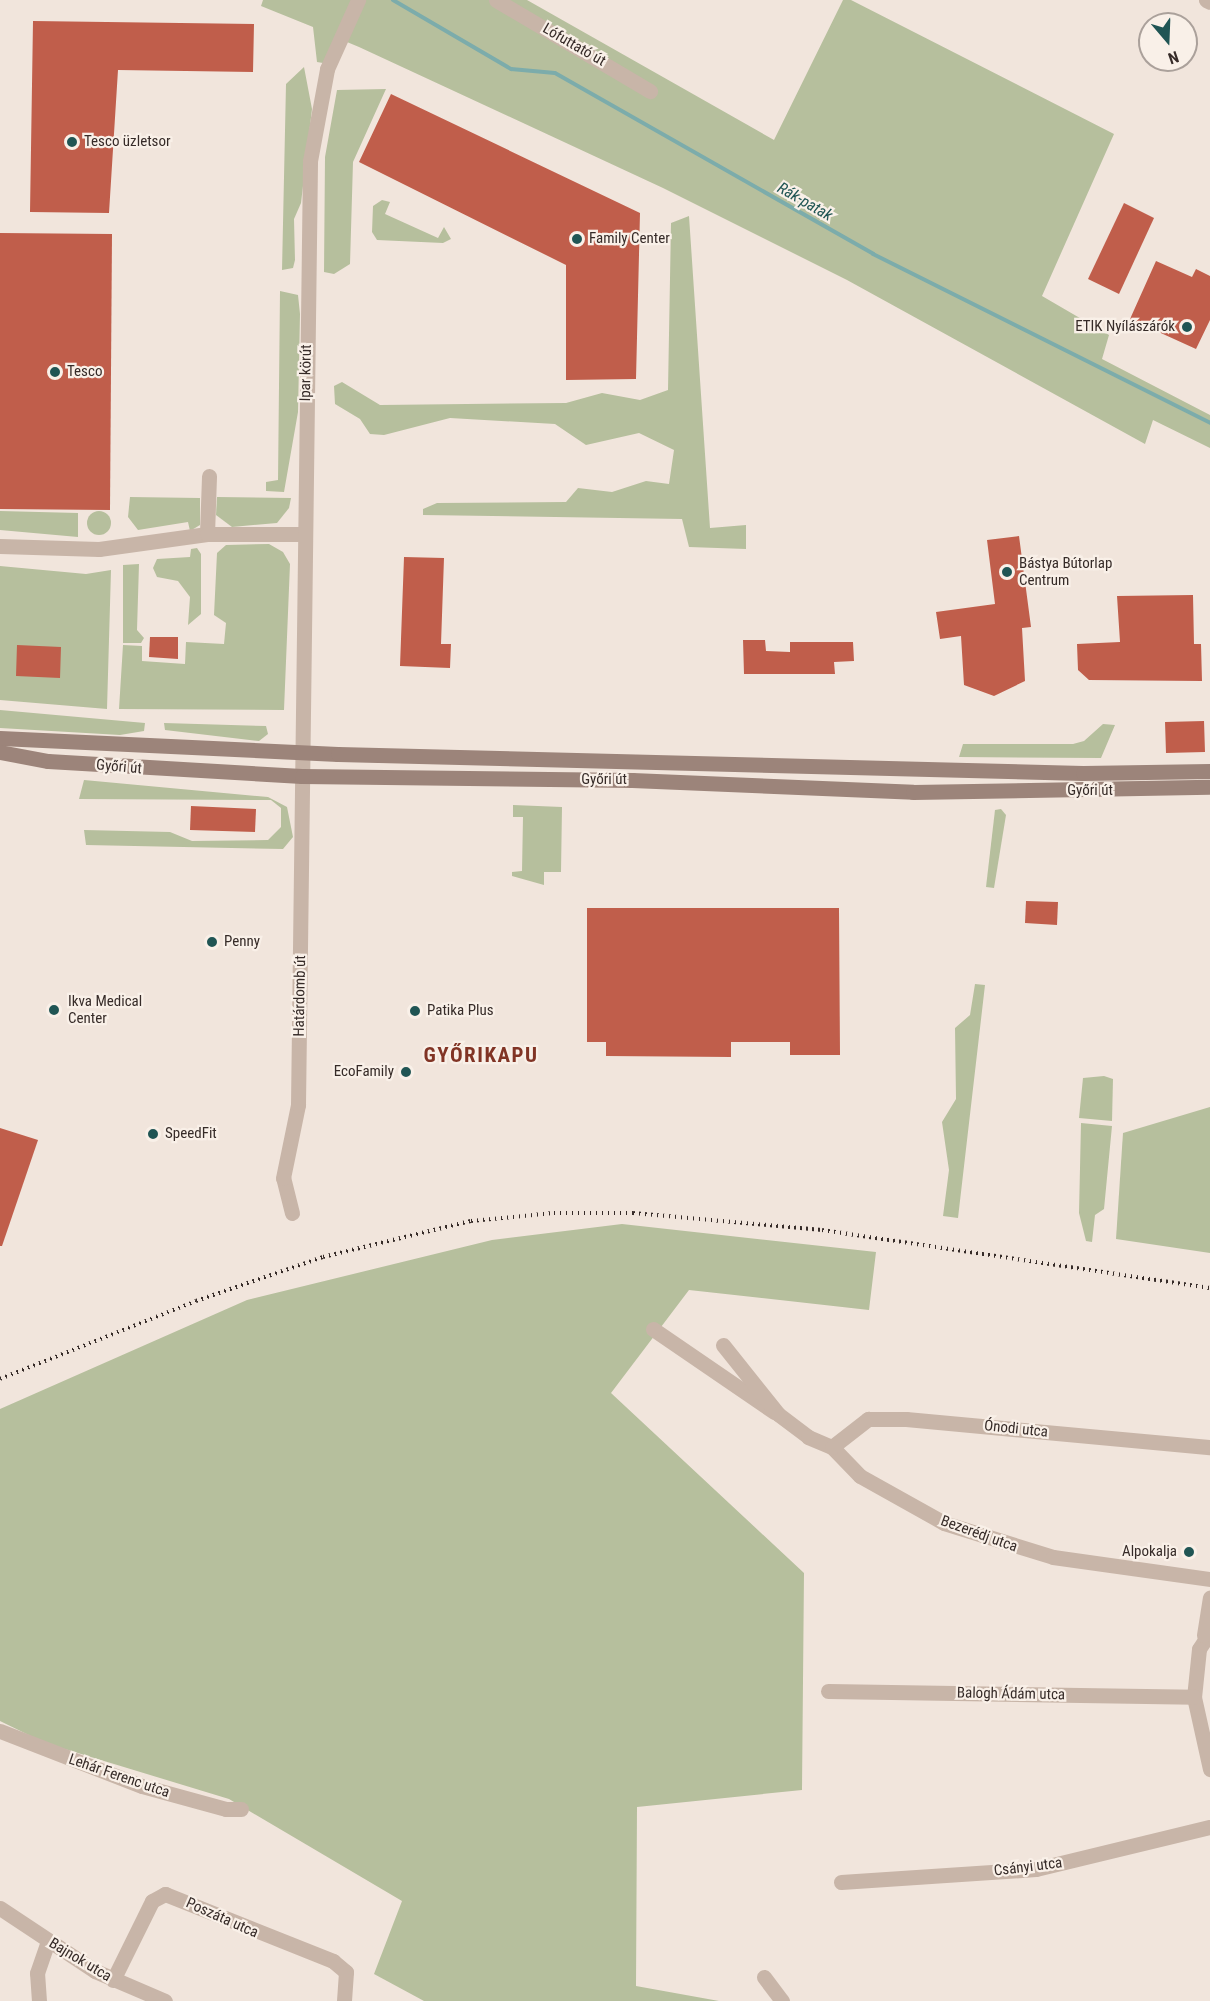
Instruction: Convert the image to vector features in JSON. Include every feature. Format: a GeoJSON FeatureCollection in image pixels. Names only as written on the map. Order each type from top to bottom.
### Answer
{"type":"FeatureCollection","features":[{"type":"Feature","properties":{"kind":"main road","name":"Győri út"},"geometry":{"type":"LineString","coordinates":[[0,738],[302,753],[1083,773],[1210,771]]}},
{"type":"Feature","properties":{"kind":"main road","name":"Győri út"},"geometry":{"type":"LineString","coordinates":[[0,752],[48,761],[302,777],[632,780],[913,792],[1210,787]]}},
{"type":"Feature","properties":{"kind":"street","name":"Ipar körút"},"geometry":{"type":"LineString","coordinates":[[302,753],[303,534],[310,161],[327,69],[358,0]]}},
{"type":"Feature","properties":{"kind":"street","name":"Lófuttató út"},"geometry":{"type":"LineString","coordinates":[[496,0],[650,91]]}},
{"type":"Feature","properties":{"kind":"street"},"geometry":{"type":"LineString","coordinates":[[1206,0],[1210,2]]}},
{"type":"Feature","properties":{"kind":"street"},"geometry":{"type":"LineString","coordinates":[[207,534],[209,476]]}},
{"type":"Feature","properties":{"kind":"street"},"geometry":{"type":"LineString","coordinates":[[0,546],[108,549],[207,534],[303,534]]}},
{"type":"Feature","properties":{"kind":"street","name":"Határdomb út"},"geometry":{"type":"LineString","coordinates":[[292,1213],[283,1178],[298,1105],[302,753]]}},
{"type":"Feature","properties":{"kind":"street","name":"Bezerédj utca"},"geometry":{"type":"LineString","coordinates":[[653,1329],[808,1437],[832,1447],[860,1476],[955,1527],[1053,1557],[1210,1579]]}},
{"type":"Feature","properties":{"kind":"street","name":"Bezerédj utca"},"geometry":{"type":"LineString","coordinates":[[723,1345],[778,1414]]}},
{"type":"Feature","properties":{"kind":"street","name":"Ónodi utca"},"geometry":{"type":"LineString","coordinates":[[832,1447],[868,1419],[906,1419],[1210,1447]]}},
{"type":"Feature","properties":{"kind":"street"},"geometry":{"type":"LineString","coordinates":[[1210,1597],[1207,1634],[1194,1697],[1210,1768]]}},
{"type":"Feature","properties":{"kind":"street","name":"Balogh Ádám utca"},"geometry":{"type":"LineString","coordinates":[[828,1691],[1194,1697]]}},
{"type":"Feature","properties":{"kind":"street","name":"Lehár Ferenc utca"},"geometry":{"type":"LineString","coordinates":[[0,1731],[142,1786],[226,1809],[241,1809]]}},
{"type":"Feature","properties":{"kind":"street","name":"Csányi utca"},"geometry":{"type":"LineString","coordinates":[[841,1882],[1036,1869],[1210,1827]]}},
{"type":"Feature","properties":{"kind":"street","name":"Poszáta utca"},"geometry":{"type":"LineString","coordinates":[[112,1980],[152,1900],[165,1894],[333,1961],[346,1972],[344,2001]]}},
{"type":"Feature","properties":{"kind":"street","name":"Bajnok utca"},"geometry":{"type":"LineString","coordinates":[[0,1908],[48,1941],[112,1980],[165,2001]]}},
{"type":"Feature","properties":{"kind":"street"},"geometry":{"type":"LineString","coordinates":[[39,2001],[38,1974],[48,1941]]}},
{"type":"Feature","properties":{"kind":"street"},"geometry":{"type":"LineString","coordinates":[[764,1977],[782,2001]]}},
{"type":"Feature","properties":{"kind":"green space"},"geometry":{"type":"Polygon","coordinates":[[[263,0],[527,0],[774,140],[843,0],[851,0],[1114,134],[1042,296],[1109,335],[1102,359],[1210,415],[1210,448],[1153,420],[1145,444],[847,280],[663,188],[359,47],[335,37],[323,63],[317,62],[313,27],[261,6],[263,0]]]}},
{"type":"Feature","properties":{"kind":"green space"},"geometry":{"type":"Polygon","coordinates":[[[304,67],[312,109],[301,203],[294,219],[295,260],[293,268],[282,270],[286,84],[304,67]]]}},
{"type":"Feature","properties":{"kind":"green space"},"geometry":{"type":"Polygon","coordinates":[[[386,89],[353,162],[350,264],[334,274],[324,272],[325,157],[337,90],[386,89]]]}},
{"type":"Feature","properties":{"kind":"green space"},"geometry":{"type":"Polygon","coordinates":[[[382,200],[390,202],[385,214],[438,238],[444,227],[451,239],[443,243],[377,240],[372,232],[373,206],[382,200]]]}},
{"type":"Feature","properties":{"kind":"green space"},"geometry":{"type":"Polygon","coordinates":[[[689,216],[710,528],[746,525],[746,549],[689,547],[682,519],[423,515],[423,509],[437,503],[566,502],[578,488],[612,492],[646,481],[669,484],[674,450],[639,433],[586,445],[555,424],[450,418],[384,435],[370,434],[360,419],[335,404],[334,386],[342,382],[380,405],[566,403],[602,393],[640,400],[668,390],[671,223],[689,216]]]}},
{"type":"Feature","properties":{"kind":"green space"},"geometry":{"type":"Polygon","coordinates":[[[280,291],[298,295],[300,314],[298,412],[284,492],[266,491],[266,482],[278,480],[280,291]]]}},
{"type":"Feature","properties":{"kind":"green space"},"geometry":{"type":"Polygon","coordinates":[[[130,497],[200,498],[200,525],[190,531],[188,522],[138,530],[128,517],[130,497]]]}},
{"type":"Feature","properties":{"kind":"green space"},"geometry":{"type":"Polygon","coordinates":[[[217,497],[291,498],[289,508],[277,523],[232,527],[216,515],[217,497]]]}},
{"type":"Feature","properties":{"kind":"green space"},"geometry":{"type":"Polygon","coordinates":[[[0,511],[78,513],[78,537],[0,530],[0,511]]]}},
{"type":"Feature","properties":{"kind":"green space"},"geometry":{"type":"Polygon","coordinates":[[[99,511],[107,515],[111,523],[107,531],[99,535],[91,531],[87,523],[91,515],[99,511]]]}},
{"type":"Feature","properties":{"kind":"green space"},"geometry":{"type":"Polygon","coordinates":[[[269,544],[283,552],[290,564],[284,710],[119,709],[123,645],[142,646],[142,661],[185,664],[186,642],[224,644],[226,623],[214,615],[217,553],[226,545],[269,544]]]}},
{"type":"Feature","properties":{"kind":"green space"},"geometry":{"type":"Polygon","coordinates":[[[197,548],[201,554],[201,614],[188,625],[190,597],[178,581],[157,577],[153,568],[157,559],[190,557],[191,549],[197,548]]]}},
{"type":"Feature","properties":{"kind":"green space"},"geometry":{"type":"Polygon","coordinates":[[[139,564],[137,630],[144,638],[141,643],[123,643],[123,565],[139,564]]]}},
{"type":"Feature","properties":{"kind":"green space"},"geometry":{"type":"Polygon","coordinates":[[[0,566],[86,574],[111,570],[107,709],[0,700],[0,566]]]}},
{"type":"Feature","properties":{"kind":"green space"},"geometry":{"type":"Polygon","coordinates":[[[0,710],[145,723],[144,731],[120,735],[0,728],[0,710]]]}},
{"type":"Feature","properties":{"kind":"green space"},"geometry":{"type":"Polygon","coordinates":[[[164,723],[266,726],[268,734],[259,741],[165,730],[164,723]]]}},
{"type":"Feature","properties":{"kind":"green space"},"geometry":{"type":"Polygon","coordinates":[[[1103,724],[1115,725],[1101,758],[959,757],[963,744],[1073,744],[1084,741],[1103,724]]]}},
{"type":"Feature","properties":{"kind":"green space"},"geometry":{"type":"Polygon","coordinates":[[[84,780],[268,797],[287,807],[293,837],[283,849],[86,845],[84,830],[170,832],[192,841],[268,840],[281,827],[281,808],[271,800],[79,799],[84,780]]]}},
{"type":"Feature","properties":{"kind":"green space"},"geometry":{"type":"Polygon","coordinates":[[[513,805],[562,807],[561,872],[544,872],[544,885],[512,876],[512,872],[522,871],[523,817],[513,817],[513,805]]]}},
{"type":"Feature","properties":{"kind":"green space"},"geometry":{"type":"Polygon","coordinates":[[[1001,809],[1006,815],[994,888],[986,887],[995,810],[1001,809]]]}},
{"type":"Feature","properties":{"kind":"green space"},"geometry":{"type":"Polygon","coordinates":[[[975,984],[985,985],[958,1218],[943,1216],[949,1170],[942,1122],[956,1099],[955,1028],[970,1015],[975,984]]]}},
{"type":"Feature","properties":{"kind":"green space"},"geometry":{"type":"Polygon","coordinates":[[[1104,1076],[1113,1079],[1112,1121],[1079,1118],[1083,1078],[1104,1076]]]}},
{"type":"Feature","properties":{"kind":"green space"},"geometry":{"type":"Polygon","coordinates":[[[1210,1107],[1210,1253],[1116,1239],[1123,1133],[1210,1107]]]}},
{"type":"Feature","properties":{"kind":"green space"},"geometry":{"type":"Polygon","coordinates":[[[1081,1123],[1112,1126],[1104,1209],[1095,1215],[1092,1242],[1086,1241],[1079,1213],[1081,1123]]]}},
{"type":"Feature","properties":{"kind":"green space"},"geometry":{"type":"Polygon","coordinates":[[[622,1224],[876,1252],[869,1310],[689,1290],[611,1393],[804,1573],[802,1790],[637,1807],[636,1986],[719,2001],[424,2001],[374,1974],[402,1901],[229,1799],[45,1743],[0,1721],[0,1409],[247,1300],[492,1240],[622,1224]]]}},
{"type":"Feature","properties":{"kind":"building","name":"Tesco üzletsor"},"geometry":{"type":"Polygon","coordinates":[[[33,21],[254,24],[253,72],[118,70],[109,213],[30,212],[33,21]]]}},
{"type":"Feature","properties":{"kind":"building","name":"Family Center"},"geometry":{"type":"Polygon","coordinates":[[[391,94],[640,213],[636,379],[566,380],[566,265],[359,162],[391,94]]]}},
{"type":"Feature","properties":{"kind":"building"},"geometry":{"type":"Polygon","coordinates":[[[1124,203],[1154,218],[1119,294],[1088,279],[1124,203]]]}},
{"type":"Feature","properties":{"kind":"building","name":"Tesco"},"geometry":{"type":"Polygon","coordinates":[[[0,233],[112,234],[110,510],[0,509],[0,233]]]}},
{"type":"Feature","properties":{"kind":"building"},"geometry":{"type":"Polygon","coordinates":[[[1156,261],[1192,277],[1196,269],[1210,276],[1210,320],[1196,349],[1130,319],[1156,261]]]}},
{"type":"Feature","properties":{"kind":"building"},"geometry":{"type":"Polygon","coordinates":[[[1019,536],[1031,627],[1022,628],[1025,681],[994,696],[964,685],[961,636],[940,639],[936,612],[995,604],[987,540],[1019,536]]]}},
{"type":"Feature","properties":{"kind":"building"},"geometry":{"type":"Polygon","coordinates":[[[404,557],[444,558],[441,644],[451,644],[450,668],[400,666],[404,557]]]}},
{"type":"Feature","properties":{"kind":"building"},"geometry":{"type":"Polygon","coordinates":[[[1193,595],[1194,644],[1201,644],[1202,681],[1089,680],[1078,670],[1077,644],[1120,642],[1117,596],[1193,595]]]}},
{"type":"Feature","properties":{"kind":"building"},"geometry":{"type":"Polygon","coordinates":[[[150,637],[178,637],[178,659],[149,657],[150,637]]]}},
{"type":"Feature","properties":{"kind":"building"},"geometry":{"type":"Polygon","coordinates":[[[743,640],[765,640],[766,651],[790,652],[790,642],[853,642],[854,661],[834,662],[835,674],[744,674],[743,640]]]}},
{"type":"Feature","properties":{"kind":"building"},"geometry":{"type":"Polygon","coordinates":[[[17,645],[61,647],[60,678],[16,676],[17,645]]]}},
{"type":"Feature","properties":{"kind":"building"},"geometry":{"type":"Polygon","coordinates":[[[1204,721],[1205,752],[1166,753],[1165,722],[1204,721]]]}},
{"type":"Feature","properties":{"kind":"building"},"geometry":{"type":"Polygon","coordinates":[[[191,806],[256,809],[255,832],[190,830],[191,806]]]}},
{"type":"Feature","properties":{"kind":"building"},"geometry":{"type":"Polygon","coordinates":[[[1026,901],[1058,902],[1057,925],[1025,923],[1026,901]]]}},
{"type":"Feature","properties":{"kind":"building"},"geometry":{"type":"Polygon","coordinates":[[[587,908],[839,908],[840,1055],[790,1055],[790,1042],[731,1042],[731,1057],[606,1056],[606,1042],[587,1042],[587,908]]]}},
{"type":"Feature","properties":{"kind":"building"},"geometry":{"type":"Polygon","coordinates":[[[0,1128],[38,1140],[2,1246],[0,1246],[0,1128]]]}},
{"type":"Feature","properties":{"kind":"waterway","name":"Rák-patak"},"geometry":{"type":"LineString","coordinates":[[393,0],[511,69],[555,73],[873,254],[1210,423]]}},
{"type":"Feature","properties":{"kind":"railway"},"geometry":{"type":"LineString","coordinates":[[0,1379],[196,1301],[323,1257],[471,1221],[554,1213],[633,1213],[822,1230],[1210,1288]]}},
{"type":"Feature","properties":{"kind":"place","name":"Tesco üzletsor"},"geometry":{"type":"Point","coordinates":[72,142]}},
{"type":"Feature","properties":{"kind":"place","name":"Family Center"},"geometry":{"type":"Point","coordinates":[577,239]}},
{"type":"Feature","properties":{"kind":"place","name":"ETIK Nyílászárók"},"geometry":{"type":"Point","coordinates":[1187,327]}},
{"type":"Feature","properties":{"kind":"place","name":"Tesco"},"geometry":{"type":"Point","coordinates":[55,372]}},
{"type":"Feature","properties":{"kind":"place","name":"Bástya Bútorlap Centrum"},"geometry":{"type":"Point","coordinates":[1007,572]}},
{"type":"Feature","properties":{"kind":"place","name":"Penny"},"geometry":{"type":"Point","coordinates":[212,942]}},
{"type":"Feature","properties":{"kind":"place","name":"Ikva Medical Center"},"geometry":{"type":"Point","coordinates":[54,1010]}},
{"type":"Feature","properties":{"kind":"place","name":"Patika Plus"},"geometry":{"type":"Point","coordinates":[415,1011]}},
{"type":"Feature","properties":{"kind":"place","name":"EcoFamily"},"geometry":{"type":"Point","coordinates":[406,1072]}},
{"type":"Feature","properties":{"kind":"place","name":"SpeedFit"},"geometry":{"type":"Point","coordinates":[153,1134]}},
{"type":"Feature","properties":{"kind":"place","name":"Alpokalja"},"geometry":{"type":"Point","coordinates":[1189,1552]}},
{"type":"Feature","properties":{"kind":"district","name":"GYŐRIKAPU"},"geometry":{"type":"Point","coordinates":[481,1055]}}]}
